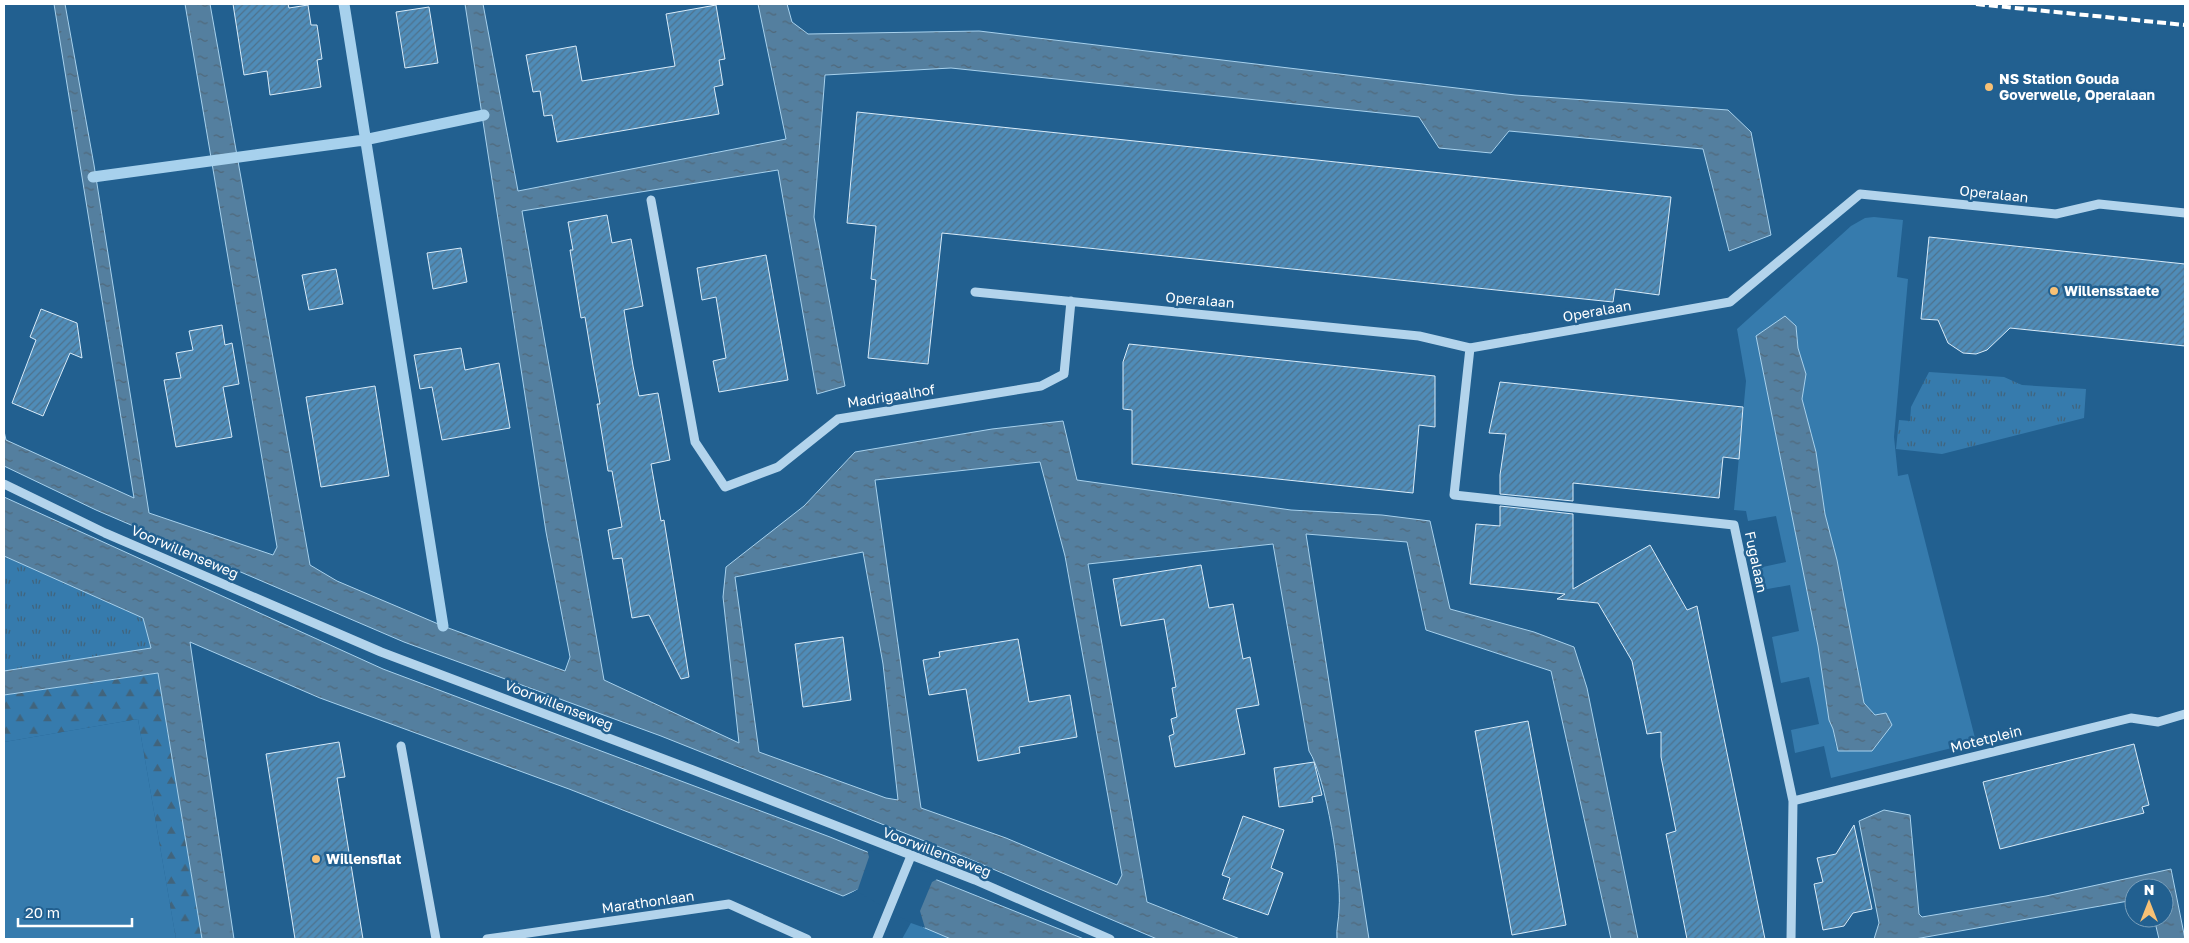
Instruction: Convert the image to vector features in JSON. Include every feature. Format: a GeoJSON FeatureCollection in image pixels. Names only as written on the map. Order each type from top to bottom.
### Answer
{"type":"FeatureCollection","features":[{"type":"Feature","properties":{"kind":"street","name":"Operalaan"},"geometry":{"type":"LineString","coordinates":[[975,292],[1419,336],[1470,348],[1730,302],[1860,194],[2056,214],[2099,204],[2185,213]]}},
{"type":"Feature","properties":{"kind":"street","name":"Madrigaalhof"},"geometry":{"type":"LineString","coordinates":[[652,200],[695,442],[725,487],[778,467],[838,419],[1042,386],[1064,374],[1071,301]]}},
{"type":"Feature","properties":{"kind":"street","name":"Fugalaan"},"geometry":{"type":"LineString","coordinates":[[1470,348],[1454,495],[1734,525],[1793,801],[1790,939]]}},
{"type":"Feature","properties":{"kind":"street","name":"Voorwillenseweg"},"geometry":{"type":"LineString","coordinates":[[4,484],[105,534],[381,652],[693,770],[909,859],[975,880],[1110,939]]}},
{"type":"Feature","properties":{"kind":"street","name":"Motetplein"},"geometry":{"type":"LineString","coordinates":[[1793,801],[2131,718],[2158,722],[2185,714]]}},
{"type":"Feature","properties":{"kind":"street"},"geometry":{"type":"LineString","coordinates":[[401,746],[436,939]]}},
{"type":"Feature","properties":{"kind":"street"},"geometry":{"type":"LineString","coordinates":[[877,939],[909,859]]}},
{"type":"Feature","properties":{"kind":"street","name":"Marathonlaan"},"geometry":{"type":"LineString","coordinates":[[487,939],[729,904],[807,939]]}},
{"type":"Feature","properties":{"kind":"green space"},"geometry":{"type":"Polygon","coordinates":[[[1865,218],[1903,220],[1897,277],[1908,279],[1894,437],[1898,476],[1908,474],[1976,742],[1831,778],[1824,746],[1795,753],[1791,730],[1819,724],[1809,677],[1781,683],[1772,637],[1799,631],[1790,585],[1762,590],[1758,568],[1786,562],[1776,516],[1748,521],[1746,511],[1734,510],[1746,381],[1737,329],[1851,226],[1865,218]],[[1796,326],[1818,646],[1829,720],[1833,729],[1836,747],[1875,715],[1864,703],[1837,560],[1825,514],[1816,452],[1802,399],[1806,374],[1798,348],[1796,326]]]}},
{"type":"Feature","properties":{"kind":"green space"},"geometry":{"type":"Polygon","coordinates":[[[1929,372],[2004,377],[2022,385],[2086,389],[2084,418],[1942,454],[1896,449],[1899,420],[1910,421],[1911,407],[1929,372]]]}},
{"type":"Feature","properties":{"kind":"green space"},"geometry":{"type":"Polygon","coordinates":[[[4,556],[143,618],[151,649],[4,672],[4,556]]]}},
{"type":"Feature","properties":{"kind":"green space"},"geometry":{"type":"Polygon","coordinates":[[[158,673],[202,939],[176,939],[138,719],[4,742],[4,695],[158,673]]]}},
{"type":"Feature","properties":{"kind":"green space"},"geometry":{"type":"Polygon","coordinates":[[[138,719],[176,939],[4,939],[4,742],[138,719]]]}},
{"type":"Feature","properties":{"kind":"green space"},"geometry":{"type":"Polygon","coordinates":[[[912,921],[951,939],[902,939],[912,921]]]}},
{"type":"Feature","properties":{"kind":"water"},"geometry":{"type":"Polygon","coordinates":[[[54,4],[65,4],[94,165],[149,513],[273,555],[277,547],[185,4],[210,4],[310,565],[337,581],[443,626],[565,671],[570,657],[546,532],[465,4],[483,4],[518,191],[786,139],[758,4],[787,4],[792,22],[808,34],[979,31],[1515,95],[1728,110],[1751,132],[1771,235],[1729,251],[1703,149],[1509,131],[1491,153],[1439,148],[1419,117],[951,68],[825,75],[814,217],[845,386],[817,394],[778,170],[522,211],[604,680],[739,743],[723,597],[726,567],[804,506],[855,452],[992,429],[1063,421],[1077,480],[1291,510],[1382,515],[1430,521],[1450,609],[1534,632],[1574,647],[1587,688],[1638,939],[1611,939],[1551,671],[1426,630],[1407,542],[1306,534],[1369,939],[1337,939],[1339,894],[1332,828],[1321,782],[1309,751],[1273,544],[1088,564],[1147,902],[1240,939],[1157,939],[967,858],[661,736],[404,642],[96,510],[4,466],[4,431],[6,440],[134,498],[54,4]],[[1040,462],[875,480],[921,808],[1006,838],[1117,885],[1122,875],[1065,556],[1040,462]],[[863,552],[735,577],[759,752],[886,798],[898,800],[883,664],[863,552]]]}},
{"type":"Feature","properties":{"kind":"water"},"geometry":{"type":"Polygon","coordinates":[[[1785,316],[1796,326],[1798,348],[1806,374],[1802,399],[1816,452],[1825,514],[1837,560],[1864,703],[1875,715],[1886,713],[1892,725],[1872,751],[1838,751],[1829,720],[1818,646],[1756,336],[1785,316]]]}},
{"type":"Feature","properties":{"kind":"water"},"geometry":{"type":"Polygon","coordinates":[[[4,497],[383,669],[830,837],[1084,939],[951,939],[925,928],[859,889],[843,896],[569,789],[320,698],[190,642],[234,939],[202,939],[158,673],[4,695],[4,671],[151,648],[143,618],[4,556],[4,497]]]}},
{"type":"Feature","properties":{"kind":"water"},"geometry":{"type":"Polygon","coordinates":[[[1884,810],[1910,815],[1919,914],[1922,917],[2046,896],[2124,879],[2124,902],[1915,939],[1874,939],[1879,923],[1859,821],[1884,810]]]}},
{"type":"Feature","properties":{"kind":"water"},"geometry":{"type":"Polygon","coordinates":[[[2171,869],[2173,878],[2129,878],[2171,869]]]}},
{"type":"Feature","properties":{"kind":"water"},"geometry":{"type":"Polygon","coordinates":[[[2174,884],[2185,939],[2159,939],[2156,928],[2174,928],[2174,884]]]}},
{"type":"Feature","properties":{"kind":"pier"},"geometry":{"type":"Polygon","coordinates":[[[867,849],[941,877],[932,882],[920,911],[925,928],[911,923],[858,892],[843,898],[858,889],[869,857],[867,849]]]}},
{"type":"Feature","properties":{"kind":"building"},"geometry":{"type":"Polygon","coordinates":[[[233,4],[288,4],[289,8],[308,5],[311,25],[317,25],[322,59],[317,60],[321,87],[270,95],[267,71],[244,75],[233,4]]]}},
{"type":"Feature","properties":{"kind":"building"},"geometry":{"type":"Polygon","coordinates":[[[716,5],[725,59],[719,60],[723,85],[714,87],[719,114],[557,142],[552,115],[544,116],[540,91],[533,92],[526,55],[576,46],[582,81],[675,66],[666,14],[716,5]]]}},
{"type":"Feature","properties":{"kind":"building"},"geometry":{"type":"Polygon","coordinates":[[[429,7],[438,63],[405,68],[396,12],[429,7]]]}},
{"type":"Feature","properties":{"kind":"building"},"geometry":{"type":"Polygon","coordinates":[[[857,112],[1671,197],[1659,295],[1615,289],[1613,302],[942,233],[928,364],[868,358],[876,280],[871,279],[876,226],[847,223],[857,112]]]}},
{"type":"Feature","properties":{"kind":"building"},"geometry":{"type":"Polygon","coordinates":[[[607,215],[612,243],[631,239],[643,306],[624,310],[633,366],[639,396],[658,393],[670,460],[651,464],[661,521],[664,520],[689,677],[681,679],[649,615],[632,618],[622,558],[613,559],[608,530],[622,527],[612,471],[608,471],[597,404],[600,404],[585,317],[581,318],[570,250],[573,250],[568,222],[607,215]]]}},
{"type":"Feature","properties":{"kind":"building","name":"Willensstaete"},"geometry":{"type":"Polygon","coordinates":[[[1929,237],[2185,264],[2185,346],[2010,328],[1987,350],[1976,354],[1963,353],[1948,343],[1938,320],[1921,319],[1929,237]]]}},
{"type":"Feature","properties":{"kind":"building"},"geometry":{"type":"Polygon","coordinates":[[[461,248],[467,282],[433,289],[427,253],[461,248]]]}},
{"type":"Feature","properties":{"kind":"building"},"geometry":{"type":"Polygon","coordinates":[[[766,255],[788,380],[719,392],[713,361],[726,358],[716,297],[702,300],[697,268],[766,255]]]}},
{"type":"Feature","properties":{"kind":"building"},"geometry":{"type":"Polygon","coordinates":[[[336,269],[343,304],[309,310],[302,275],[336,269]]]}},
{"type":"Feature","properties":{"kind":"building"},"geometry":{"type":"Polygon","coordinates":[[[41,309],[77,323],[82,358],[70,353],[43,416],[12,403],[36,340],[30,337],[41,309]]]}},
{"type":"Feature","properties":{"kind":"building"},"geometry":{"type":"Polygon","coordinates":[[[222,325],[225,345],[232,343],[239,384],[223,387],[232,437],[176,447],[164,380],[181,378],[176,353],[193,350],[189,331],[222,325]]]}},
{"type":"Feature","properties":{"kind":"building"},"geometry":{"type":"Polygon","coordinates":[[[1129,344],[1435,376],[1435,427],[1419,425],[1413,493],[1132,464],[1132,410],[1123,409],[1123,362],[1129,344]]]}},
{"type":"Feature","properties":{"kind":"building"},"geometry":{"type":"Polygon","coordinates":[[[461,348],[465,370],[499,363],[510,428],[442,440],[432,387],[420,389],[414,355],[461,348]]]}},
{"type":"Feature","properties":{"kind":"building"},"geometry":{"type":"Polygon","coordinates":[[[1500,382],[1743,407],[1739,459],[1723,457],[1719,498],[1573,483],[1573,501],[1500,494],[1500,475],[1506,434],[1489,433],[1500,382]]]}},
{"type":"Feature","properties":{"kind":"building"},"geometry":{"type":"Polygon","coordinates":[[[375,386],[389,476],[321,487],[306,397],[375,386]]]}},
{"type":"Feature","properties":{"kind":"building"},"geometry":{"type":"Polygon","coordinates":[[[1500,506],[1573,514],[1573,589],[1650,545],[1687,610],[1697,606],[1765,939],[1687,939],[1666,834],[1676,831],[1661,757],[1661,732],[1647,734],[1632,661],[1598,603],[1557,599],[1565,594],[1470,584],[1476,524],[1500,526],[1500,506]]]}},
{"type":"Feature","properties":{"kind":"building"},"geometry":{"type":"Polygon","coordinates":[[[1201,565],[1209,608],[1233,604],[1243,659],[1250,657],[1259,705],[1236,709],[1245,754],[1175,767],[1169,736],[1174,734],[1171,719],[1177,717],[1172,688],[1176,687],[1164,619],[1121,626],[1113,579],[1201,565]]]}},
{"type":"Feature","properties":{"kind":"building"},"geometry":{"type":"Polygon","coordinates":[[[843,637],[851,700],[803,707],[795,644],[843,637]]]}},
{"type":"Feature","properties":{"kind":"building"},"geometry":{"type":"Polygon","coordinates":[[[1018,639],[1029,702],[1070,695],[1077,737],[1019,747],[1020,753],[978,761],[966,689],[929,695],[923,660],[940,657],[939,652],[1018,639]]]}},
{"type":"Feature","properties":{"kind":"building"},"geometry":{"type":"Polygon","coordinates":[[[1528,721],[1566,925],[1512,935],[1475,731],[1528,721]]]}},
{"type":"Feature","properties":{"kind":"building","name":"Willensflat"},"geometry":{"type":"Polygon","coordinates":[[[339,742],[345,777],[337,778],[363,939],[295,939],[266,754],[339,742]]]}},
{"type":"Feature","properties":{"kind":"building"},"geometry":{"type":"Polygon","coordinates":[[[2134,744],[2149,805],[2142,807],[2144,813],[2000,849],[1983,782],[2134,744]]]}},
{"type":"Feature","properties":{"kind":"building"},"geometry":{"type":"Polygon","coordinates":[[[1314,762],[1322,795],[1312,797],[1313,802],[1279,807],[1274,768],[1314,762]]]}},
{"type":"Feature","properties":{"kind":"building"},"geometry":{"type":"Polygon","coordinates":[[[1243,816],[1284,830],[1271,868],[1283,873],[1268,915],[1223,899],[1230,878],[1222,875],[1243,816]]]}},
{"type":"Feature","properties":{"kind":"building"},"geometry":{"type":"Polygon","coordinates":[[[1854,825],[1872,909],[1853,913],[1844,926],[1823,930],[1814,884],[1823,882],[1817,858],[1836,854],[1854,825]]]}},
{"type":"Feature","properties":{"kind":"waterway"},"geometry":{"type":"LineString","coordinates":[[344,4],[443,626]]}},
{"type":"Feature","properties":{"kind":"waterway"},"geometry":{"type":"LineString","coordinates":[[93,177],[364,140],[484,115]]}},
{"type":"Feature","properties":{"kind":"railway"},"geometry":{"type":"LineString","coordinates":[[1976,4],[2185,25]]}},
{"type":"Feature","properties":{"kind":"place","name":"NS Station Gouda Goverwelle, Operalaan"},"geometry":{"type":"Point","coordinates":[1989,87]}},
{"type":"Feature","properties":{"kind":"place","name":"Willensstaete"},"geometry":{"type":"Point","coordinates":[2054,291]}},
{"type":"Feature","properties":{"kind":"place","name":"Willensflat"},"geometry":{"type":"Point","coordinates":[316,859]}}]}
